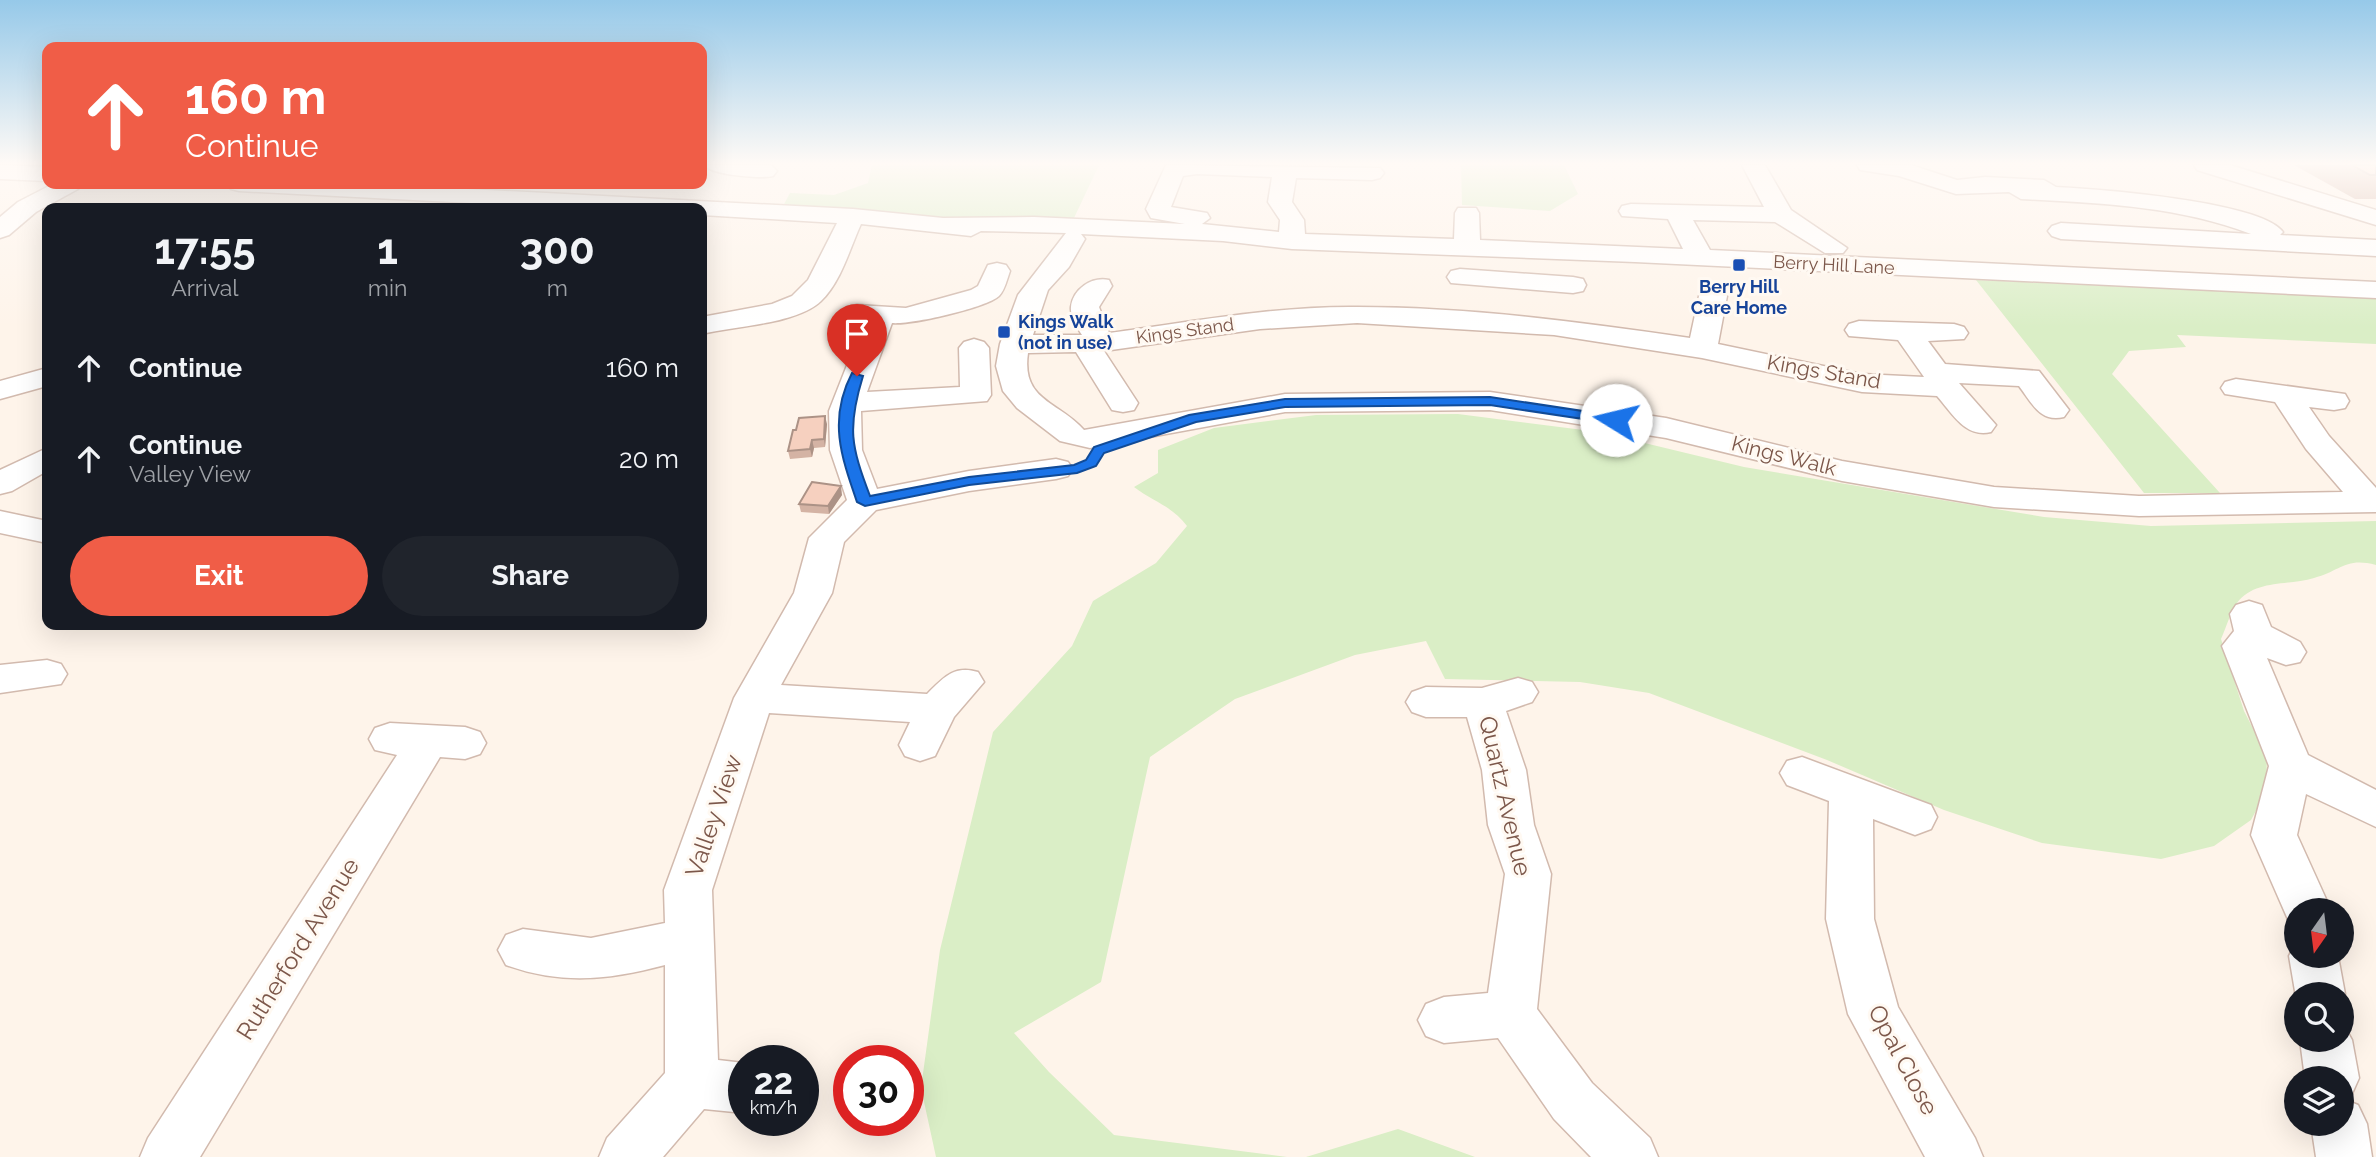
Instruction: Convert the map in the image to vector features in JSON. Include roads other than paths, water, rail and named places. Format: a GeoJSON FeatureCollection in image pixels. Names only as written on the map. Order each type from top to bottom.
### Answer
{"type":"FeatureCollection","features":[{"type":"Feature","properties":{"kind":"street"},"geometry":{"type":"LineString","coordinates":[[707,324],[722,319],[782,310],[813,295],[851,219]]}},
{"type":"Feature","properties":{"kind":"street","name":"Berry Hill Lane"},"geometry":{"type":"LineString","coordinates":[[889,219],[948,224],[1006,235],[1059,233],[1219,245],[1292,231],[1467,247],[2376,290]]}},
{"type":"Feature","properties":{"kind":"street"},"geometry":{"type":"LineString","coordinates":[[1192,219],[1292,231],[1287,219]]}},
{"type":"Feature","properties":{"kind":"street"},"geometry":{"type":"LineString","coordinates":[[1467,219],[1467,247]]}},
{"type":"Feature","properties":{"kind":"street"},"geometry":{"type":"LineString","coordinates":[[1680,219],[1701,257]]}},
{"type":"Feature","properties":{"kind":"street"},"geometry":{"type":"LineString","coordinates":[[1787,219],[1834,248]]}},
{"type":"Feature","properties":{"kind":"street"},"geometry":{"type":"LineString","coordinates":[[2238,219],[2303,246]]}},
{"type":"Feature","properties":{"kind":"street"},"geometry":{"type":"LineString","coordinates":[[2061,231],[2376,248]]}},
{"type":"Feature","properties":{"kind":"street"},"geometry":{"type":"LineString","coordinates":[[1059,233],[1062,263],[1037,286],[1014,344],[1009,369],[1015,388],[1027,401],[1087,440]]}},
{"type":"Feature","properties":{"kind":"street"},"geometry":{"type":"LineString","coordinates":[[997,271],[990,290],[981,296],[881,314],[848,402],[846,450],[865,502],[969,481],[1043,456],[1027,401]]}},
{"type":"Feature","properties":{"kind":"street"},"geometry":{"type":"LineString","coordinates":[[1460,277],[1573,285]]}},
{"type":"Feature","properties":{"kind":"street"},"geometry":{"type":"LineString","coordinates":[[1494,279],[1503,323]]}},
{"type":"Feature","properties":{"kind":"street"},"geometry":{"type":"LineString","coordinates":[[1099,286],[1086,298],[1083,313],[1093,343],[1094,362],[1123,403]]}},
{"type":"Feature","properties":{"kind":"street"},"geometry":{"type":"LineString","coordinates":[[1702,349],[1713,296]]}},
{"type":"Feature","properties":{"kind":"street","name":"Kings Stand"},"geometry":{"type":"LineString","coordinates":[[1014,344],[1093,343],[1356,304],[1503,323],[1553,341],[1702,349],[1862,383],[2028,377],[2053,410]]}},
{"type":"Feature","properties":{"kind":"street"},"geometry":{"type":"LineString","coordinates":[[1859,330],[1954,333]]}},
{"type":"Feature","properties":{"kind":"street"},"geometry":{"type":"LineString","coordinates":[[1906,331],[1941,380],[1980,425]]}},
{"type":"Feature","properties":{"kind":"street"},"geometry":{"type":"LineString","coordinates":[[848,402],[976,396],[974,348]]}},
{"type":"Feature","properties":{"kind":"street"},"geometry":{"type":"LineString","coordinates":[[0,390],[42,378]]}},
{"type":"Feature","properties":{"kind":"street"},"geometry":{"type":"LineString","coordinates":[[2236,388],[2334,401]]}},
{"type":"Feature","properties":{"kind":"street"},"geometry":{"type":"LineString","coordinates":[[2286,394],[2317,442],[2373,502]]}},
{"type":"Feature","properties":{"kind":"street","name":"Kings Walk"},"geometry":{"type":"LineString","coordinates":[[1043,456],[1077,469],[1091,463],[1087,440],[1193,418],[1285,403],[1490,401],[1666,428],[1842,471],[1994,497],[2139,506],[2273,506],[2373,502]]}},
{"type":"Feature","properties":{"kind":"street"},"geometry":{"type":"LineString","coordinates":[[0,484],[42,461]]}},
{"type":"Feature","properties":{"kind":"street","name":"Valley View"},"geometry":{"type":"LineString","coordinates":[[692,1082],[688,890],[754,698],[813,593],[827,538],[865,502]]}},
{"type":"Feature","properties":{"kind":"street"},"geometry":{"type":"LineString","coordinates":[[0,522],[42,531]]}},
{"type":"Feature","properties":{"kind":"street"},"geometry":{"type":"LineString","coordinates":[[2263,633],[2242,646],[2291,765],[2274,835],[2302,898]]}},
{"type":"Feature","properties":{"kind":"street"},"geometry":{"type":"LineString","coordinates":[[0,679],[47,674]]}},
{"type":"Feature","properties":{"kind":"street"},"geometry":{"type":"LineString","coordinates":[[754,698],[951,696],[920,745]]}},
{"type":"Feature","properties":{"kind":"street","name":"Quartz Avenue"},"geometry":{"type":"LineString","coordinates":[[1426,702],[1501,698],[1504,770],[1511,825],[1528,873],[1511,1014]]}},
{"type":"Feature","properties":{"kind":"street","name":"Rutherford Avenue"},"geometry":{"type":"LineString","coordinates":[[168,1157],[428,741]]}},
{"type":"Feature","properties":{"kind":"street"},"geometry":{"type":"LineString","coordinates":[[2291,765],[2376,810]]}},
{"type":"Feature","properties":{"kind":"street"},"geometry":{"type":"LineString","coordinates":[[1802,773],[1915,817]]}},
{"type":"Feature","properties":{"kind":"street","name":"Opal Close"},"geometry":{"type":"LineString","coordinates":[[1852,793],[1850,919],[1874,1014],[1955,1157]]}},
{"type":"Feature","properties":{"kind":"street"},"geometry":{"type":"LineString","coordinates":[[523,950],[591,959],[626,954],[689,937]]}},
{"type":"Feature","properties":{"kind":"street"},"geometry":{"type":"LineString","coordinates":[[1444,1020],[1511,1014],[1573,1101],[1630,1157]]}},
{"type":"Feature","properties":{"kind":"street"},"geometry":{"type":"LineString","coordinates":[[627,1157],[692,1082],[728,1086]]}},
{"type":"Feature","properties":{"kind":"street"},"geometry":{"type":"LineString","coordinates":[[2340,1136],[2343,1157]]}},
{"type":"Feature","properties":{"kind":"place","name":"Berry Hill Care Home"},"geometry":{"type":"Point","coordinates":[1739,265]}},
{"type":"Feature","properties":{"kind":"place","name":"Kings Walk (not in use)"},"geometry":{"type":"Point","coordinates":[1004,332]}}]}
